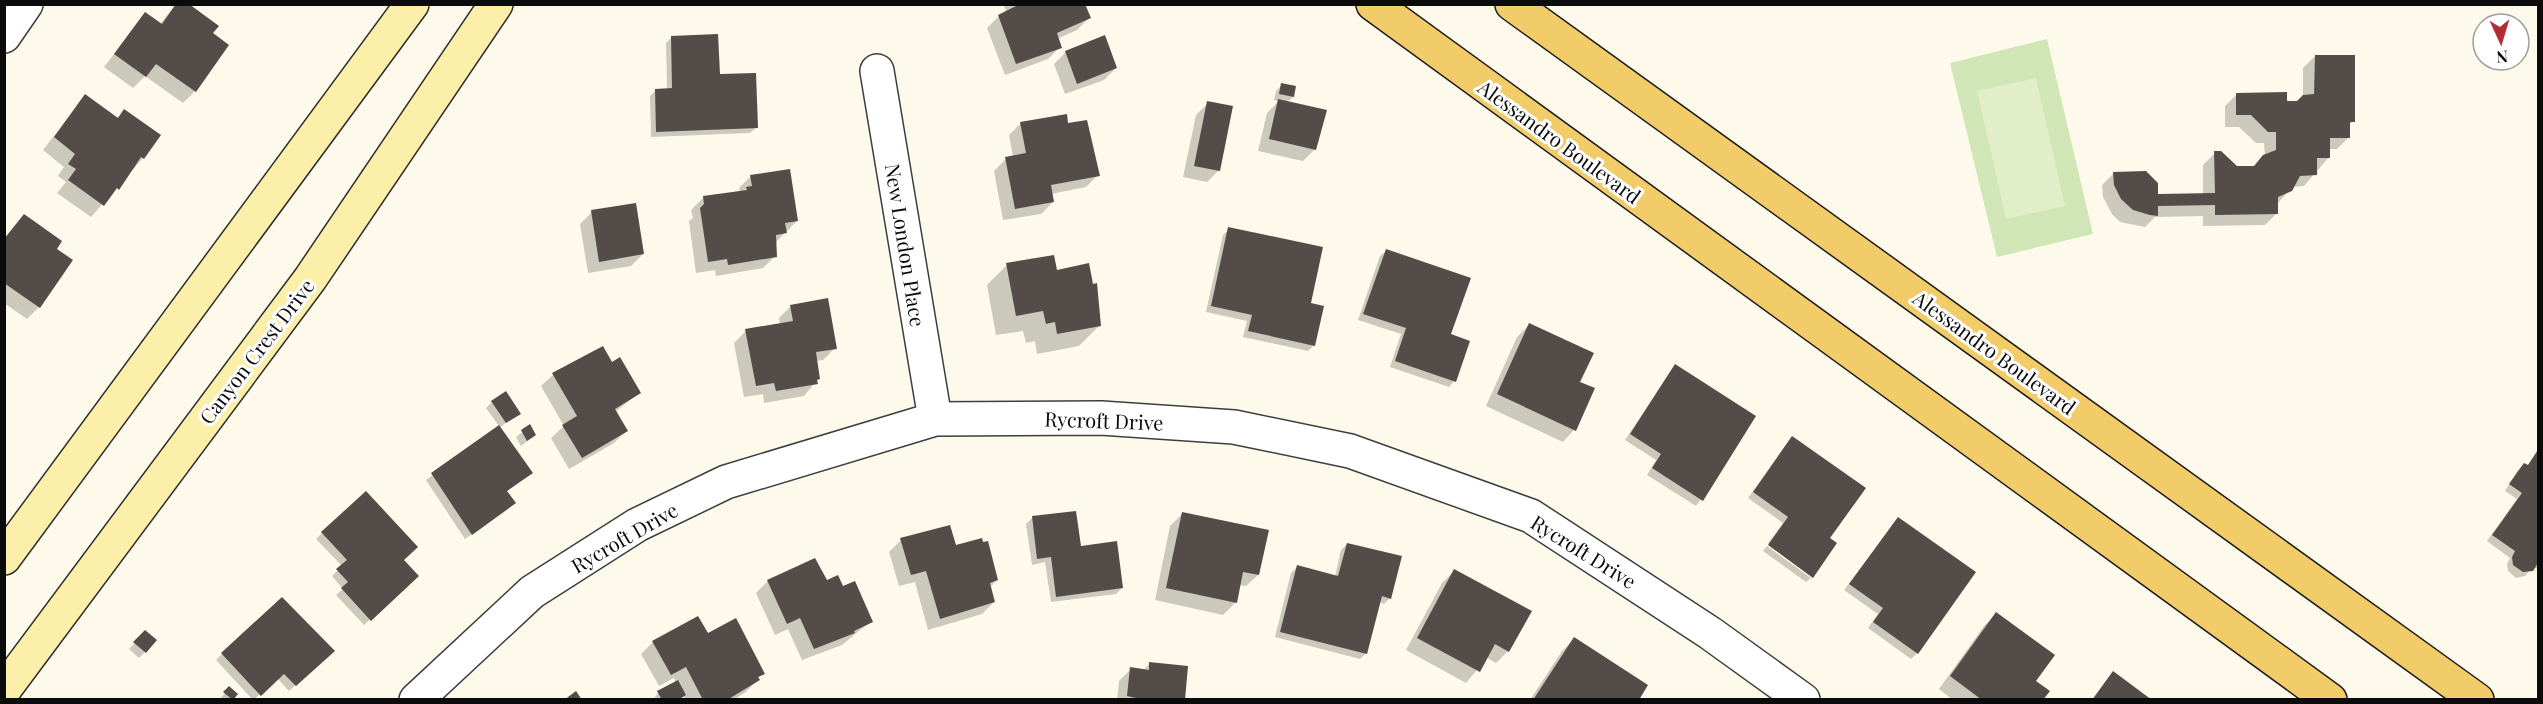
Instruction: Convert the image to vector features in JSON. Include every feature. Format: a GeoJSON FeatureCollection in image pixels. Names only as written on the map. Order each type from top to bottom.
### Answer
{"type":"FeatureCollection","features":[{"type":"Feature","properties":{"kind":"main road"},"geometry":{"type":"LineString","coordinates":[[4,558],[412,4]]}},
{"type":"Feature","properties":{"kind":"main road","name":"Canyon Crest Drive"},"geometry":{"type":"LineString","coordinates":[[4,690],[310,279],[496,4]]}},
{"type":"Feature","properties":{"kind":"main road","name":"Alessandro Boulevard"},"geometry":{"type":"LineString","coordinates":[[1373,4],[2330,699]]}},
{"type":"Feature","properties":{"kind":"main road","name":"Alessandro Boulevard"},"geometry":{"type":"LineString","coordinates":[[1512,4],[2477,699]]}},
{"type":"Feature","properties":{"kind":"street"},"geometry":{"type":"LineString","coordinates":[[4,36],[26,4]]}},
{"type":"Feature","properties":{"kind":"street","name":"New London Place"},"geometry":{"type":"LineString","coordinates":[[877,71],[935,419]]}},
{"type":"Feature","properties":{"kind":"street","name":"Rycroft Drive"},"geometry":{"type":"LineString","coordinates":[[416,699],[532,592],[637,525],[726,482],[935,419],[1101,418],[1234,427],[1350,451],[1532,516],[1710,633],[1803,699]]}},
{"type":"Feature","properties":{"kind":"green space"},"geometry":{"type":"Polygon","coordinates":[[[2047,39],[2093,234],[1997,257],[1950,63],[2047,39]]]}},
{"type":"Feature","properties":{"kind":"green space"},"geometry":{"type":"Polygon","coordinates":[[[2036,78],[2065,206],[2006,219],[1977,91],[2036,78]]]}},
{"type":"Feature","properties":{"kind":"building"},"geometry":{"type":"Polygon","coordinates":[[[176,4],[189,4],[219,26],[213,33],[229,45],[196,92],[156,64],[146,77],[114,54],[145,12],[162,24],[176,4]]]}},
{"type":"Feature","properties":{"kind":"building"},"geometry":{"type":"Polygon","coordinates":[[[1020,4],[1085,4],[1091,18],[1057,33],[1062,48],[1016,64],[998,15],[1020,4]]]}},
{"type":"Feature","properties":{"kind":"building"},"geometry":{"type":"Polygon","coordinates":[[[718,34],[720,74],[756,73],[758,128],[656,132],[655,89],[672,88],[671,36],[718,34]]]}},
{"type":"Feature","properties":{"kind":"building"},"geometry":{"type":"Polygon","coordinates":[[[1105,35],[1117,68],[1077,84],[1065,51],[1105,35]]]}},
{"type":"Feature","properties":{"kind":"building"},"geometry":{"type":"Polygon","coordinates":[[[2315,55],[2355,55],[2355,122],[2350,122],[2350,138],[2330,138],[2330,158],[2317,158],[2317,175],[2300,176],[2292,191],[2278,197],[2278,214],[2215,215],[2215,205],[2158,206],[2158,216],[2133,210],[2121,199],[2114,185],[2113,172],[2146,171],[2158,183],[2158,194],[2215,193],[2214,151],[2221,151],[2237,166],[2254,166],[2263,155],[2276,150],[2276,132],[2268,132],[2251,115],[2236,115],[2236,93],[2287,92],[2287,101],[2297,101],[2303,95],[2314,94],[2315,55]]]}},
{"type":"Feature","properties":{"kind":"building"},"geometry":{"type":"Polygon","coordinates":[[[1281,83],[1296,86],[1294,97],[1279,94],[1281,83]]]}},
{"type":"Feature","properties":{"kind":"building"},"geometry":{"type":"Polygon","coordinates":[[[85,94],[118,118],[124,109],[161,135],[144,159],[141,157],[119,190],[117,188],[104,206],[68,180],[76,169],[68,164],[75,154],[54,137],[85,94]]]}},
{"type":"Feature","properties":{"kind":"building"},"geometry":{"type":"Polygon","coordinates":[[[1278,99],[1327,110],[1316,150],[1269,139],[1278,99]]]}},
{"type":"Feature","properties":{"kind":"building"},"geometry":{"type":"Polygon","coordinates":[[[1207,101],[1233,106],[1220,171],[1194,166],[1207,101]]]}},
{"type":"Feature","properties":{"kind":"building"},"geometry":{"type":"Polygon","coordinates":[[[1067,114],[1068,123],[1087,120],[1100,176],[1051,185],[1054,202],[1015,209],[1005,157],[1026,153],[1020,122],[1067,114]]]}},
{"type":"Feature","properties":{"kind":"building"},"geometry":{"type":"Polygon","coordinates":[[[790,169],[798,221],[785,223],[787,233],[776,235],[777,257],[728,265],[727,259],[708,262],[700,208],[704,204],[703,196],[747,190],[746,187],[752,186],[750,175],[790,169]]]}},
{"type":"Feature","properties":{"kind":"building"},"geometry":{"type":"Polygon","coordinates":[[[636,203],[644,254],[599,262],[591,210],[636,203]]]}},
{"type":"Feature","properties":{"kind":"building"},"geometry":{"type":"Polygon","coordinates":[[[24,214],[62,241],[57,249],[73,260],[40,308],[4,283],[4,239],[24,214]]]}},
{"type":"Feature","properties":{"kind":"building"},"geometry":{"type":"Polygon","coordinates":[[[1228,227],[1323,247],[1311,303],[1324,306],[1315,346],[1248,331],[1252,315],[1211,306],[1228,227]]]}},
{"type":"Feature","properties":{"kind":"building"},"geometry":{"type":"Polygon","coordinates":[[[1386,249],[1471,278],[1451,334],[1470,341],[1456,382],[1395,361],[1406,328],[1363,314],[1386,249]]]}},
{"type":"Feature","properties":{"kind":"building"},"geometry":{"type":"Polygon","coordinates":[[[1054,255],[1057,270],[1089,263],[1093,284],[1097,283],[1101,326],[1057,334],[1055,322],[1046,324],[1043,311],[1016,316],[1006,263],[1054,255]]]}},
{"type":"Feature","properties":{"kind":"building"},"geometry":{"type":"Polygon","coordinates":[[[828,298],[837,349],[816,352],[820,379],[817,380],[818,384],[776,391],[774,383],[756,386],[745,329],[793,321],[790,305],[828,298]]]}},
{"type":"Feature","properties":{"kind":"building"},"geometry":{"type":"Polygon","coordinates":[[[1529,323],[1594,353],[1580,382],[1595,388],[1576,431],[1497,394],[1529,323]]]}},
{"type":"Feature","properties":{"kind":"building"},"geometry":{"type":"Polygon","coordinates":[[[603,346],[612,362],[620,357],[641,393],[615,409],[628,431],[582,458],[562,425],[577,416],[552,373],[603,346]]]}},
{"type":"Feature","properties":{"kind":"building"},"geometry":{"type":"Polygon","coordinates":[[[1675,364],[1756,416],[1703,501],[1652,468],[1661,454],[1630,434],[1675,364]]]}},
{"type":"Feature","properties":{"kind":"building"},"geometry":{"type":"Polygon","coordinates":[[[506,391],[521,414],[506,423],[491,401],[506,391]]]}},
{"type":"Feature","properties":{"kind":"building"},"geometry":{"type":"Polygon","coordinates":[[[530,424],[536,435],[527,441],[521,430],[530,424]]]}},
{"type":"Feature","properties":{"kind":"building"},"geometry":{"type":"Polygon","coordinates":[[[499,425],[533,473],[507,491],[516,503],[472,535],[431,473],[499,425]]]}},
{"type":"Feature","properties":{"kind":"building"},"geometry":{"type":"Polygon","coordinates":[[[1792,436],[1866,488],[1830,538],[1837,543],[1813,578],[1768,545],[1788,517],[1753,492],[1792,436]]]}},
{"type":"Feature","properties":{"kind":"building"},"geometry":{"type":"Polygon","coordinates":[[[2538,450],[2538,563],[2533,571],[2523,572],[2513,565],[2512,557],[2515,551],[2492,535],[2522,493],[2509,484],[2524,463],[2528,465],[2538,450]]]}},
{"type":"Feature","properties":{"kind":"building"},"geometry":{"type":"Polygon","coordinates":[[[366,491],[418,547],[404,560],[419,576],[371,621],[341,588],[348,582],[336,569],[347,560],[321,532],[366,491]]]}},
{"type":"Feature","properties":{"kind":"building"},"geometry":{"type":"Polygon","coordinates":[[[1076,511],[1081,546],[1117,541],[1123,588],[1056,597],[1051,557],[1037,559],[1032,516],[1076,511]]]}},
{"type":"Feature","properties":{"kind":"building"},"geometry":{"type":"Polygon","coordinates":[[[1182,512],[1269,530],[1259,575],[1243,572],[1237,603],[1166,588],[1182,512]]]}},
{"type":"Feature","properties":{"kind":"building"},"geometry":{"type":"Polygon","coordinates":[[[1898,517],[1976,572],[1918,654],[1873,622],[1883,608],[1849,584],[1898,517]]]}},
{"type":"Feature","properties":{"kind":"building"},"geometry":{"type":"Polygon","coordinates":[[[950,525],[956,545],[982,538],[983,542],[988,541],[998,580],[990,583],[995,602],[940,619],[926,571],[911,575],[900,538],[950,525]]]}},
{"type":"Feature","properties":{"kind":"building"},"geometry":{"type":"Polygon","coordinates":[[[1347,543],[1402,556],[1391,599],[1382,596],[1367,654],[1280,632],[1297,565],[1338,576],[1347,543]]]}},
{"type":"Feature","properties":{"kind":"building"},"geometry":{"type":"Polygon","coordinates":[[[815,558],[827,580],[838,575],[843,586],[855,581],[873,622],[854,631],[855,633],[814,649],[800,618],[787,624],[767,580],[815,558]]]}},
{"type":"Feature","properties":{"kind":"building"},"geometry":{"type":"Polygon","coordinates":[[[1454,569],[1532,611],[1509,652],[1495,644],[1480,672],[1417,638],[1454,569]]]}},
{"type":"Feature","properties":{"kind":"building"},"geometry":{"type":"Polygon","coordinates":[[[282,597],[335,651],[296,686],[284,674],[261,696],[221,653],[282,597]]]}},
{"type":"Feature","properties":{"kind":"building"},"geometry":{"type":"Polygon","coordinates":[[[1996,612],[2055,655],[2036,681],[2050,691],[2043,700],[1982,700],[1950,676],[1996,612]]]}},
{"type":"Feature","properties":{"kind":"building"},"geometry":{"type":"Polygon","coordinates":[[[698,616],[708,633],[736,618],[765,674],[758,677],[760,680],[727,700],[703,700],[686,667],[671,675],[652,641],[698,616]]]}},
{"type":"Feature","properties":{"kind":"building"},"geometry":{"type":"Polygon","coordinates":[[[145,630],[157,640],[146,653],[133,642],[145,630]]]}},
{"type":"Feature","properties":{"kind":"building"},"geometry":{"type":"Polygon","coordinates":[[[1574,637],[1648,685],[1639,700],[1533,700],[1574,637]]]}},
{"type":"Feature","properties":{"kind":"building"},"geometry":{"type":"Polygon","coordinates":[[[1149,662],[1188,666],[1185,700],[1144,700],[1127,696],[1130,667],[1149,670],[1149,662]]]}},
{"type":"Feature","properties":{"kind":"building"},"geometry":{"type":"Polygon","coordinates":[[[2113,671],[2152,700],[2092,700],[2113,671]]]}},
{"type":"Feature","properties":{"kind":"building"},"geometry":{"type":"Polygon","coordinates":[[[678,680],[686,695],[678,700],[662,700],[657,691],[678,680]]]}},
{"type":"Feature","properties":{"kind":"building"},"geometry":{"type":"Polygon","coordinates":[[[229,686],[238,694],[233,700],[223,692],[229,686]]]}},
{"type":"Feature","properties":{"kind":"building"},"geometry":{"type":"Polygon","coordinates":[[[576,691],[582,700],[564,700],[576,691]]]}}]}
